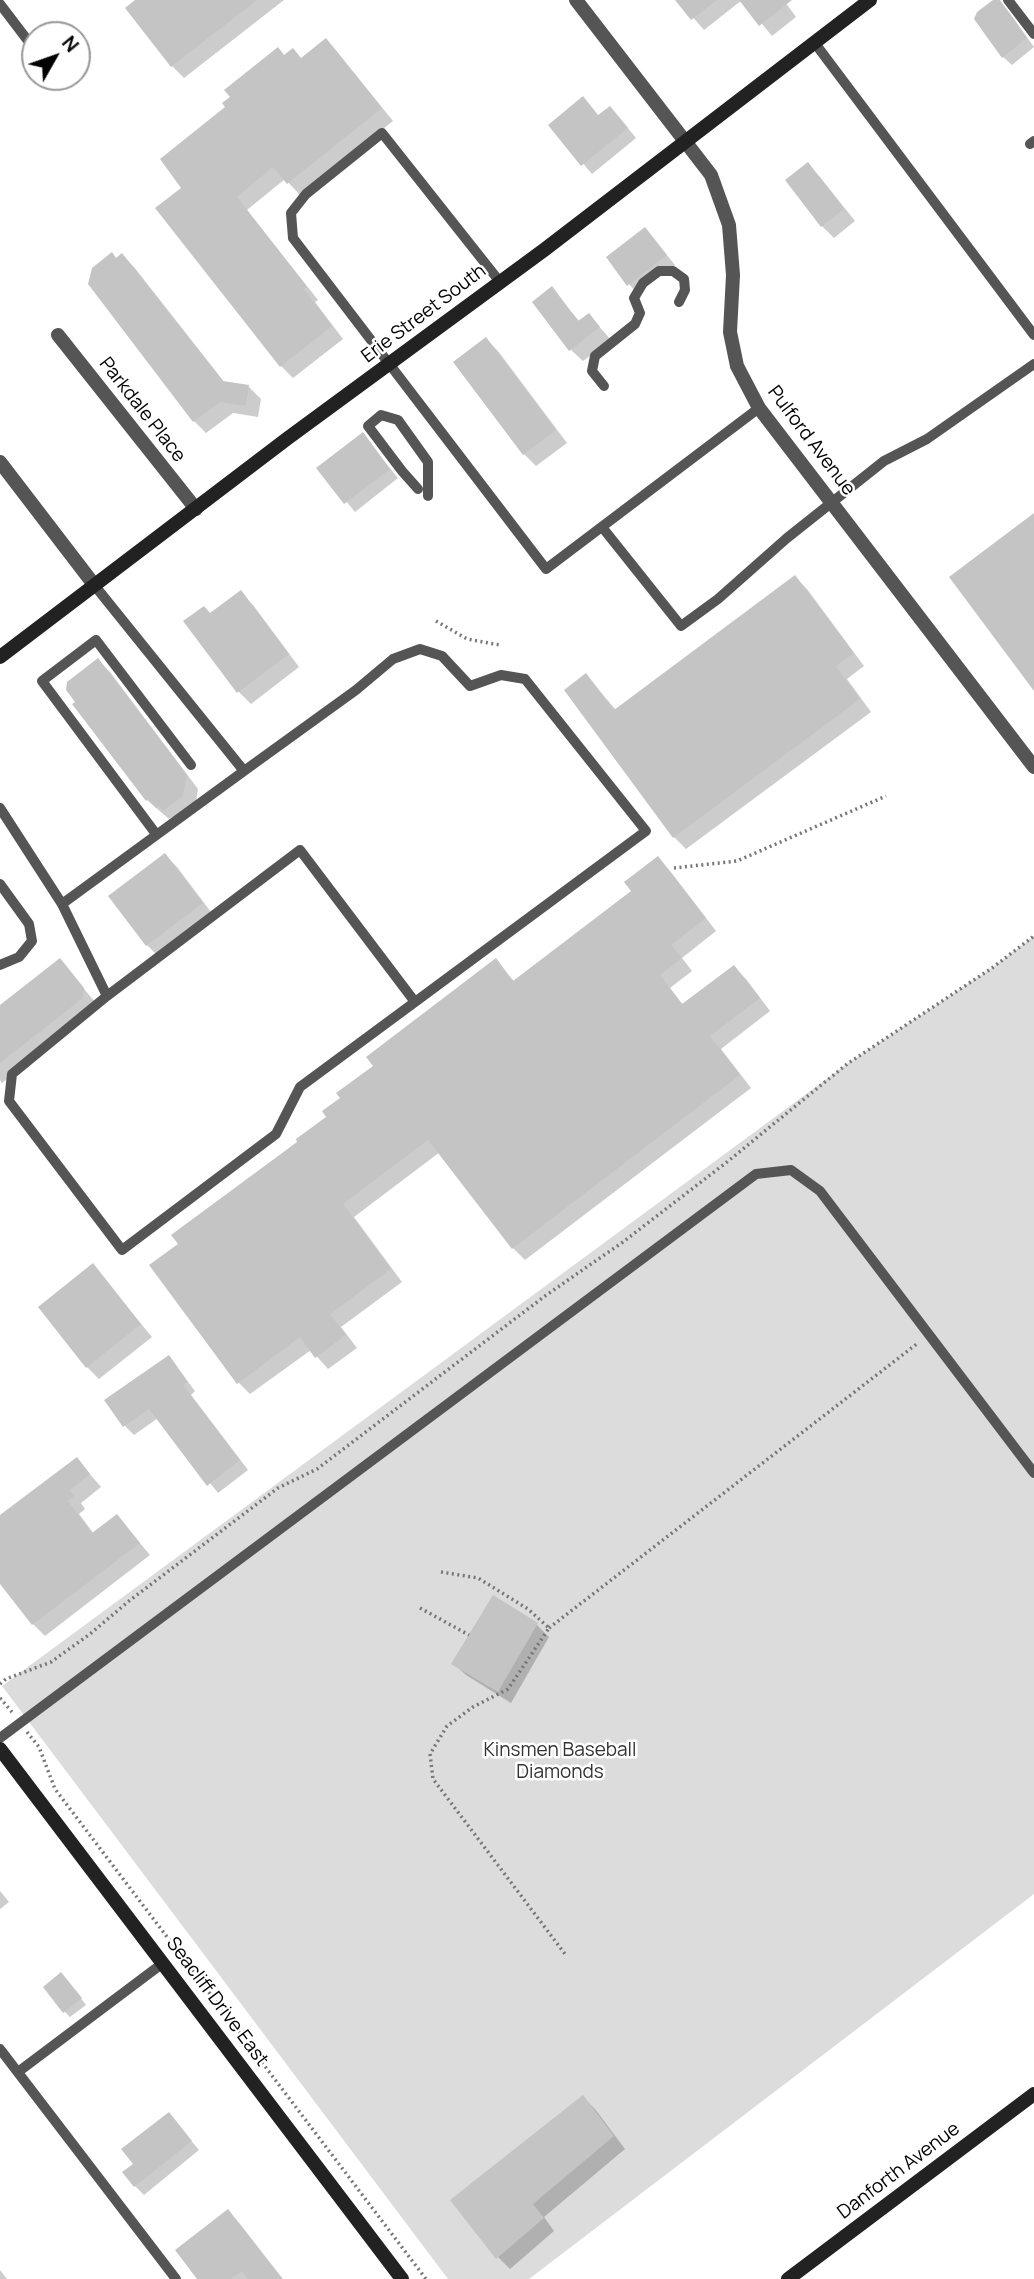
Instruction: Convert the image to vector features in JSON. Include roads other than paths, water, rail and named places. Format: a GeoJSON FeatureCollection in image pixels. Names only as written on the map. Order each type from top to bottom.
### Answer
{"type":"FeatureCollection","features":[{"type":"Feature","properties":{"kind":"main road","name":"Erie Street South"},"geometry":{"type":"LineString","coordinates":[[0,657],[870,0]]}},
{"type":"Feature","properties":{"kind":"main road","name":"Seacliff Drive East"},"geometry":{"type":"LineString","coordinates":[[0,1749],[402,2279]]}},
{"type":"Feature","properties":{"kind":"main road","name":"Danforth Avenue"},"geometry":{"type":"LineString","coordinates":[[788,2279],[1034,2094]]}},
{"type":"Feature","properties":{"kind":"street","name":"Pulford Avenue"},"geometry":{"type":"LineString","coordinates":[[576,0],[711,174],[729,225],[733,275],[730,332],[737,366],[759,408],[1034,767]]}},
{"type":"Feature","properties":{"kind":"street","name":"Parkdale Place"},"geometry":{"type":"LineString","coordinates":[[58,335],[196,509]]}},
{"type":"Feature","properties":{"kind":"street"},"geometry":{"type":"LineString","coordinates":[[0,462],[95,586]]}},
{"type":"Feature","properties":{"kind":"lane"},"geometry":{"type":"LineString","coordinates":[[1008,0],[1034,34]]}},
{"type":"Feature","properties":{"kind":"lane"},"geometry":{"type":"LineString","coordinates":[[0,4],[21,32]]}},
{"type":"Feature","properties":{"kind":"lane"},"geometry":{"type":"LineString","coordinates":[[814,43],[1034,335]]}},
{"type":"Feature","properties":{"kind":"lane"},"geometry":{"type":"LineString","coordinates":[[500,282],[382,133],[306,194],[291,213],[293,238],[546,569],[759,408]]}},
{"type":"Feature","properties":{"kind":"lane"},"geometry":{"type":"LineString","coordinates":[[604,386],[592,370],[595,356],[635,324],[640,313],[634,298],[643,283],[659,271],[673,271],[684,279],[685,290],[679,302]]}},
{"type":"Feature","properties":{"kind":"lane"},"geometry":{"type":"LineString","coordinates":[[602,527],[681,626],[718,599],[884,461],[927,439],[1034,364]]}},
{"type":"Feature","properties":{"kind":"lane"},"geometry":{"type":"LineString","coordinates":[[418,489],[401,471],[368,426],[382,415],[398,420],[428,462],[428,496]]}},
{"type":"Feature","properties":{"kind":"lane"},"geometry":{"type":"LineString","coordinates":[[95,586],[244,771]]}},
{"type":"Feature","properties":{"kind":"lane"},"geometry":{"type":"LineString","coordinates":[[156,834],[42,681],[96,640],[191,765]]}},
{"type":"Feature","properties":{"kind":"lane"},"geometry":{"type":"LineString","coordinates":[[62,904],[356,690],[393,659],[420,649],[442,656],[470,686],[501,675],[525,679],[646,831],[415,1002],[300,1087],[276,1134],[122,1250],[9,1101],[12,1074],[107,996],[300,850],[415,1002]]}},
{"type":"Feature","properties":{"kind":"lane"},"geometry":{"type":"LineString","coordinates":[[0,808],[62,904],[107,996]]}},
{"type":"Feature","properties":{"kind":"lane"},"geometry":{"type":"LineString","coordinates":[[0,884],[29,924],[32,941],[19,957],[0,965]]}},
{"type":"Feature","properties":{"kind":"lane"},"geometry":{"type":"LineString","coordinates":[[0,1738],[756,1174],[791,1170],[820,1191],[1034,1473]]}},
{"type":"Feature","properties":{"kind":"lane"},"geometry":{"type":"LineString","coordinates":[[18,2073],[163,1963]]}},
{"type":"Feature","properties":{"kind":"lane"},"geometry":{"type":"LineString","coordinates":[[0,2049],[177,2279]]}},
{"type":"Feature","properties":{"kind":"park label","name":"Kinsmen Baseball Diamonds"},"geometry":{"type":"Point","coordinates":[560,1762]}}]}
